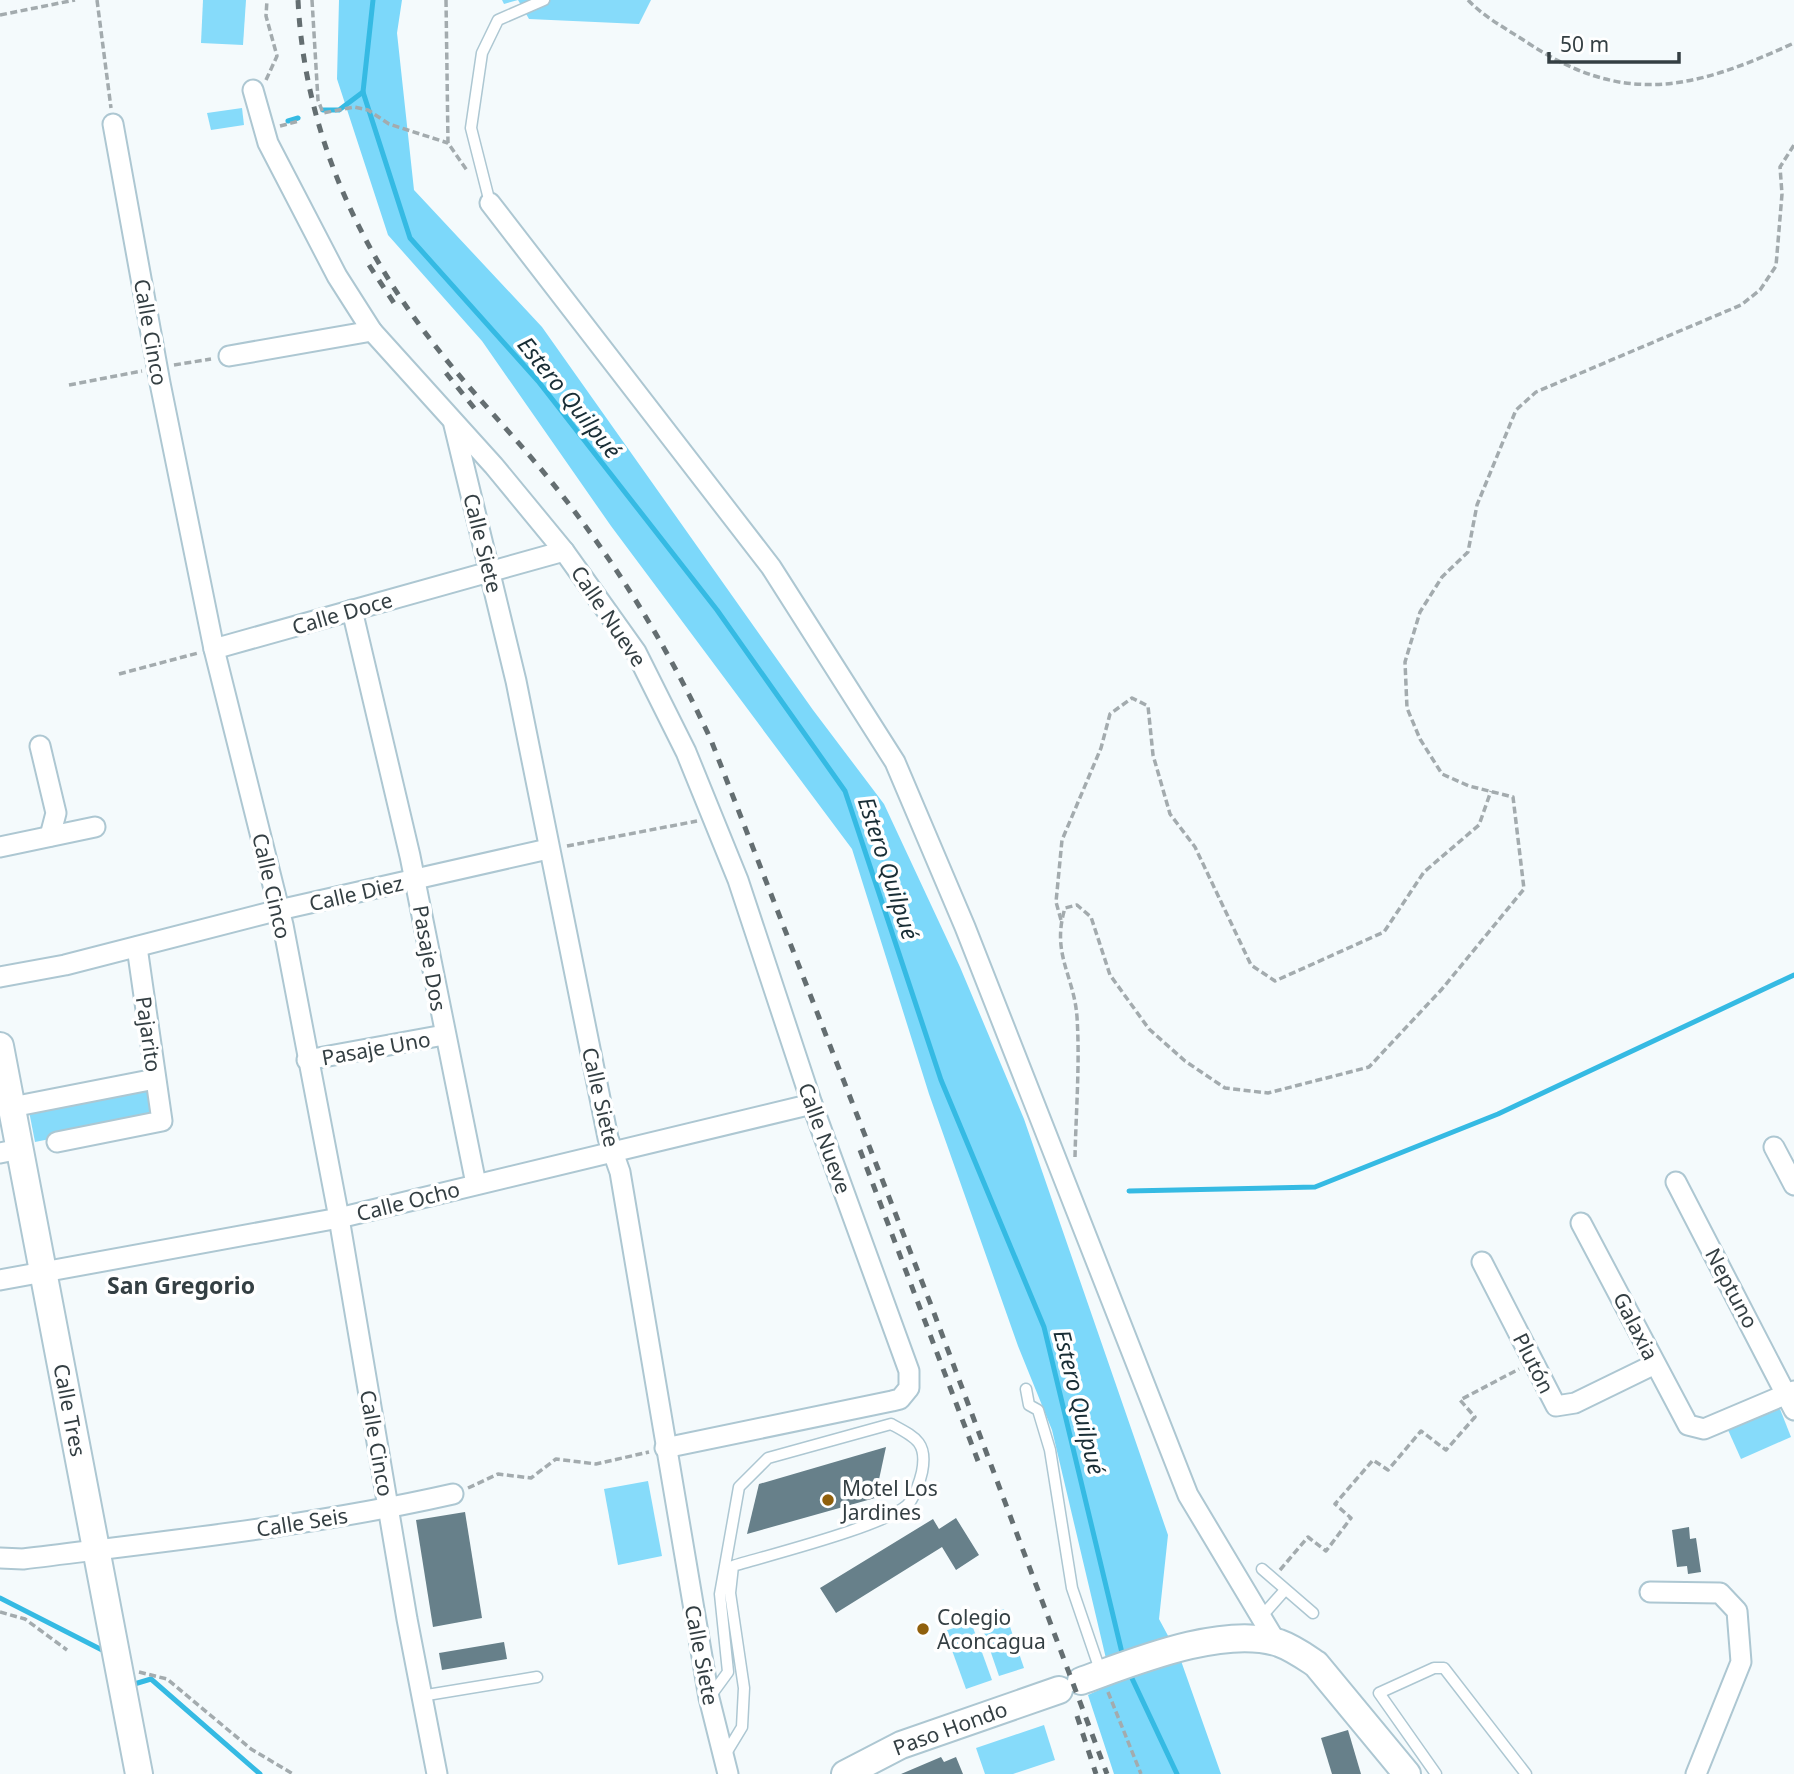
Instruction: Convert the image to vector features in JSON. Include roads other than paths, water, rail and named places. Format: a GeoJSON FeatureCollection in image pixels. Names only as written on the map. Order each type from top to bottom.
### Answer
{"type":"FeatureCollection","features":[{"type":"Feature","properties":{"kind":"main road","name":"Calle Tres"},"geometry":{"type":"LineString","coordinates":[[0,1046],[12,1107],[10,1151],[44,1272],[139,1774]]}},
{"type":"Feature","properties":{"kind":"main road","name":"Paso Hondo"},"geometry":{"type":"LineString","coordinates":[[845,1774],[901,1745],[1189,1645],[1218,1641],[1276,1642]]}},
{"type":"Feature","properties":{"kind":"main road"},"geometry":{"type":"LineString","coordinates":[[1276,1642],[1297,1651],[1316,1664],[1407,1774]]}},
{"type":"Feature","properties":{"kind":"street","name":"Calle Nueve"},"geometry":{"type":"LineString","coordinates":[[253,90],[268,143],[337,276],[372,331],[494,466],[564,551],[636,652],[715,818],[812,1104],[911,1381],[905,1394],[892,1401],[665,1448]]}},
{"type":"Feature","properties":{"kind":"street","name":"Calle Cinco"},"geometry":{"type":"LineString","coordinates":[[113,124],[160,383],[214,649],[279,910],[339,1218],[388,1509],[437,1774]]}},
{"type":"Feature","properties":{"kind":"street"},"geometry":{"type":"LineString","coordinates":[[490,203],[771,568],[895,762],[965,927],[1188,1495],[1276,1642]]}},
{"type":"Feature","properties":{"kind":"street"},"geometry":{"type":"LineString","coordinates":[[229,356],[372,331]]}},
{"type":"Feature","properties":{"kind":"street","name":"Calle Siete"},"geometry":{"type":"LineString","coordinates":[[454,424],[491,570],[613,1153],[620,1172],[709,1698],[726,1766]]}},
{"type":"Feature","properties":{"kind":"street","name":"Calle Doce"},"geometry":{"type":"LineString","coordinates":[[214,649],[564,551]]}},
{"type":"Feature","properties":{"kind":"street","name":"Pasaje Dos"},"geometry":{"type":"LineString","coordinates":[[352,610],[415,879],[444,1035],[476,1184]]}},
{"type":"Feature","properties":{"kind":"street"},"geometry":{"type":"LineString","coordinates":[[40,746],[56,813],[50,836]]}},
{"type":"Feature","properties":{"kind":"street"},"geometry":{"type":"LineString","coordinates":[[0,846],[95,827]]}},
{"type":"Feature","properties":{"kind":"street","name":"Calle Diez"},"geometry":{"type":"LineString","coordinates":[[0,977],[548,849]]}},
{"type":"Feature","properties":{"kind":"street","name":"Pajarito"},"geometry":{"type":"LineString","coordinates":[[57,1142],[162,1121],[137,947]]}},
{"type":"Feature","properties":{"kind":"street","name":"Pasaje Uno"},"geometry":{"type":"LineString","coordinates":[[307,1060],[444,1035]]}},
{"type":"Feature","properties":{"kind":"street"},"geometry":{"type":"LineString","coordinates":[[12,1107],[155,1079]]}},
{"type":"Feature","properties":{"kind":"street","name":"Calle Ocho"},"geometry":{"type":"LineString","coordinates":[[0,1280],[339,1218],[812,1104]]}},
{"type":"Feature","properties":{"kind":"street"},"geometry":{"type":"LineString","coordinates":[[1774,1147],[1794,1185]]}},
{"type":"Feature","properties":{"kind":"street","name":"Neptuno"},"geometry":{"type":"LineString","coordinates":[[1675,1182],[1792,1398]]}},
{"type":"Feature","properties":{"kind":"street","name":"Galaxia"},"geometry":{"type":"LineString","coordinates":[[1581,1223],[1653,1354],[1655,1364],[1684,1420],[1693,1428],[1704,1429],[1792,1398]]}},
{"type":"Feature","properties":{"kind":"street","name":"Plutón"},"geometry":{"type":"LineString","coordinates":[[1482,1262],[1556,1406],[1564,1406],[1655,1364]]}},
{"type":"Feature","properties":{"kind":"street","name":"Calle Seis"},"geometry":{"type":"LineString","coordinates":[[0,1558],[23,1559],[96,1550],[388,1509],[453,1494]]}},
{"type":"Feature","properties":{"kind":"street"},"geometry":{"type":"LineString","coordinates":[[1650,1592],[1720,1593],[1737,1611],[1741,1662],[1696,1774]]}},
{"type":"Feature","properties":{"kind":"lane"},"geometry":{"type":"LineString","coordinates":[[490,203],[471,128],[482,53],[498,20],[544,0]]}},
{"type":"Feature","properties":{"kind":"lane"},"geometry":{"type":"LineString","coordinates":[[1026,1389],[1029,1405],[1038,1410],[1051,1450],[1072,1588],[1080,1682]]}},
{"type":"Feature","properties":{"kind":"lane"},"geometry":{"type":"LineString","coordinates":[[709,1698],[728,1672],[720,1594],[739,1487],[768,1458],[891,1424],[916,1438],[925,1456],[921,1477],[909,1504],[882,1520],[733,1566],[730,1593],[744,1688],[742,1727],[726,1766]]}},
{"type":"Feature","properties":{"kind":"lane"},"geometry":{"type":"LineString","coordinates":[[1262,1569],[1313,1613]]}},
{"type":"Feature","properties":{"kind":"lane"},"geometry":{"type":"LineString","coordinates":[[1261,1617],[1285,1590]]}},
{"type":"Feature","properties":{"kind":"lane"},"geometry":{"type":"LineString","coordinates":[[1436,1774],[1379,1693],[1434,1668],[1444,1668],[1526,1774]]}},
{"type":"Feature","properties":{"kind":"lane"},"geometry":{"type":"LineString","coordinates":[[421,1696],[537,1677]]}},
{"type":"Feature","properties":{"kind":"waterway","name":"Estero Quilpué"},"geometry":{"type":"LineString","coordinates":[[373,0],[363,92],[410,238],[538,381],[717,610],[845,791],[941,1080],[1044,1327],[1123,1657]]}},
{"type":"Feature","properties":{"kind":"waterway"},"geometry":{"type":"LineString","coordinates":[[323,110],[339,110],[363,92]]}},
{"type":"Feature","properties":{"kind":"waterway"},"geometry":{"type":"LineString","coordinates":[[288,121],[298,118]]}},
{"type":"Feature","properties":{"kind":"waterway"},"geometry":{"type":"LineString","coordinates":[[1129,1191],[1315,1187],[1498,1114],[1794,975]]}},
{"type":"Feature","properties":{"kind":"waterway"},"geometry":{"type":"LineString","coordinates":[[0,1598],[106,1652]]}},
{"type":"Feature","properties":{"kind":"waterway","name":"Estero Quilpué"},"geometry":{"type":"LineString","coordinates":[[1129,1672],[1177,1774]]}},
{"type":"Feature","properties":{"kind":"waterway"},"geometry":{"type":"LineString","coordinates":[[131,1685],[151,1679],[260,1774]]}},
{"type":"Feature","properties":{"kind":"railway"},"geometry":{"type":"LineString","coordinates":[[298,0],[302,47],[322,137],[356,221],[378,262],[430,339],[550,480],[618,572],[677,671],[711,740],[931,1305],[1107,1774]]}},
{"type":"Feature","properties":{"kind":"railway"},"geometry":{"type":"LineString","coordinates":[[369,265],[396,306]]}},
{"type":"Feature","properties":{"kind":"railway"},"geometry":{"type":"LineString","coordinates":[[446,373],[479,414]]}},
{"type":"Feature","properties":{"kind":"railway"},"geometry":{"type":"LineString","coordinates":[[860,1150],[978,1461]]}},
{"type":"Feature","properties":{"kind":"railway"},"geometry":{"type":"LineString","coordinates":[[1077,1716],[1096,1774]]}},
{"type":"Feature","properties":{"kind":"place","name":"Motel Los Jardines"},"geometry":{"type":"Point","coordinates":[828,1500]}},
{"type":"Feature","properties":{"kind":"place","name":"Colegio Aconcagua"},"geometry":{"type":"Point","coordinates":[923,1629]}},
{"type":"Feature","properties":{"kind":"district","name":"San Gregorio"},"geometry":{"type":"Point","coordinates":[181,1285]}}]}
